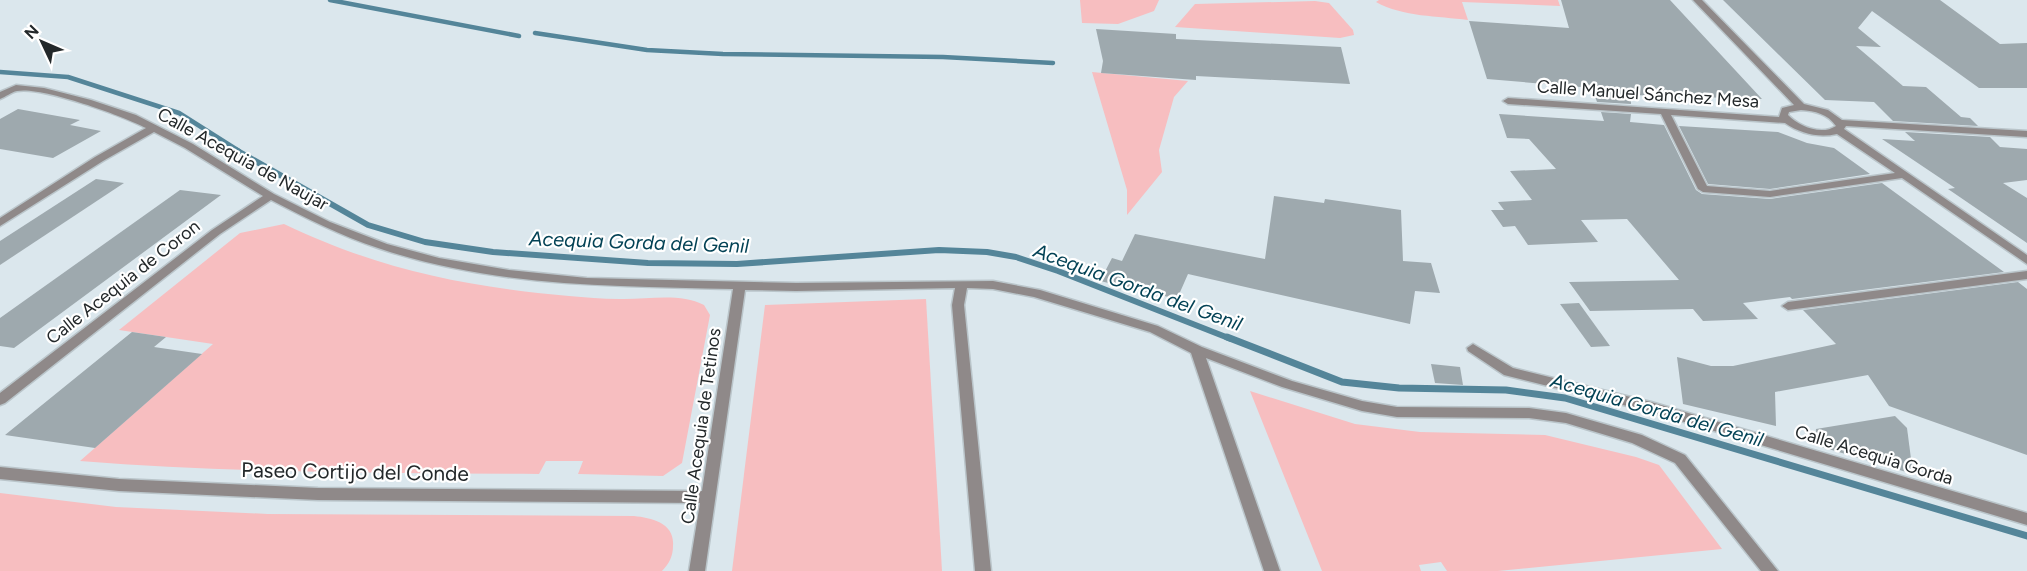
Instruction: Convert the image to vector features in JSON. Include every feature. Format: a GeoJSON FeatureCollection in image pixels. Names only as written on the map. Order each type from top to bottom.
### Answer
{"type":"FeatureCollection","features":[{"type":"Feature","properties":{"kind":"street"},"geometry":{"type":"LineString","coordinates":[[1697,0],[1801,107]]}},
{"type":"Feature","properties":{"kind":"street","name":"Calle Acequia de Naujar"},"geometry":{"type":"LineString","coordinates":[[0,96],[16,88],[44,91],[133,117],[189,146],[270,196],[335,228],[383,246],[438,261],[509,274],[587,282],[740,286],[993,285],[1036,293],[1154,329],[1197,350],[1287,384],[1362,406],[1397,412],[1529,413],[1566,417],[1638,439],[1680,459],[1770,571]]}},
{"type":"Feature","properties":{"kind":"street","name":"Calle Manuel Sánchez Mesa"},"geometry":{"type":"LineString","coordinates":[[1508,101],[1787,120],[1811,131],[1830,133],[1840,126]]}},
{"type":"Feature","properties":{"kind":"street"},"geometry":{"type":"LineString","coordinates":[[1787,120],[1783,115],[1785,110],[1801,107],[1827,113],[1840,126],[1904,175],[2027,260]]}},
{"type":"Feature","properties":{"kind":"street"},"geometry":{"type":"LineString","coordinates":[[1664,111],[1704,189],[1770,194],[1904,175]]}},
{"type":"Feature","properties":{"kind":"street"},"geometry":{"type":"LineString","coordinates":[[1840,126],[2027,134]]}},
{"type":"Feature","properties":{"kind":"street"},"geometry":{"type":"LineString","coordinates":[[0,223],[99,159],[153,128]]}},
{"type":"Feature","properties":{"kind":"street","name":"Calle Acequia de Coron"},"geometry":{"type":"LineString","coordinates":[[0,400],[216,232],[270,196]]}},
{"type":"Feature","properties":{"kind":"street"},"geometry":{"type":"LineString","coordinates":[[1788,306],[2027,275]]}},
{"type":"Feature","properties":{"kind":"street"},"geometry":{"type":"LineString","coordinates":[[962,284],[958,305],[983,571]]}},
{"type":"Feature","properties":{"kind":"street","name":"Calle Acequia de Tetinos"},"geometry":{"type":"LineString","coordinates":[[697,571],[740,286]]}},
{"type":"Feature","properties":{"kind":"street","name":"Calle Acequia Gorda"},"geometry":{"type":"LineString","coordinates":[[1473,348],[1509,372],[1651,407],[2027,519]]}},
{"type":"Feature","properties":{"kind":"street"},"geometry":{"type":"LineString","coordinates":[[1197,350],[1272,571]]}},
{"type":"Feature","properties":{"kind":"street","name":"Paseo Cortijo del Conde"},"geometry":{"type":"LineString","coordinates":[[0,473],[119,485],[318,494],[709,497]]}},
{"type":"Feature","properties":{"kind":"shaded area"},"geometry":{"type":"Polygon","coordinates":[[[1080,0],[1159,0],[1154,11],[1118,24],[1082,23],[1080,0]]]}},
{"type":"Feature","properties":{"kind":"shaded area"},"geometry":{"type":"Polygon","coordinates":[[[1379,0],[1558,0],[1560,6],[1462,2],[1468,20],[1398,11],[1376,2],[1379,0]]]}},
{"type":"Feature","properties":{"kind":"shaded area"},"geometry":{"type":"Polygon","coordinates":[[[1315,1],[1329,3],[1353,30],[1354,35],[1340,38],[1175,27],[1195,4],[1315,1]]]}},
{"type":"Feature","properties":{"kind":"shaded area"},"geometry":{"type":"Polygon","coordinates":[[[1092,72],[1188,81],[1174,97],[1159,150],[1162,172],[1127,215],[1127,190],[1092,72]]]}},
{"type":"Feature","properties":{"kind":"shaded area"},"geometry":{"type":"Polygon","coordinates":[[[284,224],[354,253],[423,274],[457,281],[569,296],[613,299],[673,298],[704,305],[710,315],[682,463],[663,476],[578,474],[583,461],[546,461],[539,474],[252,470],[80,461],[213,344],[119,330],[240,233],[284,224]]]}},
{"type":"Feature","properties":{"kind":"shaded area"},"geometry":{"type":"Polygon","coordinates":[[[926,299],[942,571],[732,571],[765,305],[926,299]]]}},
{"type":"Feature","properties":{"kind":"shaded area"},"geometry":{"type":"Polygon","coordinates":[[[1250,391],[1355,424],[1420,432],[1545,435],[1636,457],[1659,465],[1722,549],[1498,571],[1447,571],[1441,562],[1419,565],[1421,571],[1322,571],[1250,391]]]}},
{"type":"Feature","properties":{"kind":"shaded area"},"geometry":{"type":"Polygon","coordinates":[[[0,493],[116,507],[268,514],[634,516],[655,520],[666,527],[673,538],[673,550],[667,566],[662,571],[0,571],[0,493]]]}},
{"type":"Feature","properties":{"kind":"building"},"geometry":{"type":"Polygon","coordinates":[[[1561,0],[1670,0],[1762,99],[1631,95],[1631,104],[1597,102],[1592,88],[1487,79],[1469,21],[1569,28],[1561,0]]]}},
{"type":"Feature","properties":{"kind":"building"},"geometry":{"type":"Polygon","coordinates":[[[1723,0],[1940,0],[2000,44],[2027,43],[2027,88],[1979,88],[1872,11],[1858,28],[1881,47],[1856,46],[1903,86],[1926,87],[1961,117],[1970,118],[1978,126],[1893,121],[1874,102],[1825,100],[1723,0]]]}},
{"type":"Feature","properties":{"kind":"building"},"geometry":{"type":"Polygon","coordinates":[[[1096,29],[1176,34],[1176,39],[1341,47],[1350,84],[1196,76],[1196,80],[1101,73],[1103,61],[1096,29]]]}},
{"type":"Feature","properties":{"kind":"building"},"geometry":{"type":"Polygon","coordinates":[[[18,109],[80,120],[70,125],[101,131],[53,158],[0,149],[0,119],[18,109]]]}},
{"type":"Feature","properties":{"kind":"building"},"geometry":{"type":"Polygon","coordinates":[[[1601,112],[1631,114],[1630,122],[1664,125],[1696,190],[1702,194],[1770,199],[1882,183],[2004,272],[1792,299],[1790,297],[1743,303],[1758,319],[1703,321],[1693,309],[1590,311],[1569,282],[1679,280],[1627,219],[1581,220],[1598,242],[1528,245],[1515,226],[1503,227],[1491,210],[1504,210],[1498,202],[1532,200],[1510,171],[1556,169],[1529,139],[1507,138],[1499,114],[1604,121],[1601,112]]]}},
{"type":"Feature","properties":{"kind":"building"},"geometry":{"type":"Polygon","coordinates":[[[1679,126],[1778,132],[1807,143],[1834,148],[1870,174],[1770,189],[1708,184],[1679,126]]]}},
{"type":"Feature","properties":{"kind":"building"},"geometry":{"type":"Polygon","coordinates":[[[1905,132],[1990,137],[2000,147],[2027,149],[2027,180],[2003,183],[2027,198],[2027,243],[1948,189],[1955,188],[1882,139],[1915,141],[1905,132]]]}},
{"type":"Feature","properties":{"kind":"building"},"geometry":{"type":"Polygon","coordinates":[[[96,179],[124,183],[0,265],[0,241],[96,179]]]}},
{"type":"Feature","properties":{"kind":"building"},"geometry":{"type":"Polygon","coordinates":[[[180,190],[221,195],[14,348],[0,346],[0,318],[180,190]]]}},
{"type":"Feature","properties":{"kind":"building"},"geometry":{"type":"Polygon","coordinates":[[[1274,196],[1324,203],[1325,199],[1401,210],[1403,261],[1431,263],[1440,293],[1415,291],[1410,324],[1188,274],[1177,299],[1100,281],[1112,258],[1122,261],[1135,234],[1265,259],[1274,196]]]}},
{"type":"Feature","properties":{"kind":"building"},"geometry":{"type":"Polygon","coordinates":[[[2018,282],[2027,289],[2027,455],[1889,406],[1868,375],[1775,392],[1776,426],[1683,404],[1677,357],[1711,366],[1733,366],[1836,344],[1803,310],[2018,282]]]}},
{"type":"Feature","properties":{"kind":"building"},"geometry":{"type":"Polygon","coordinates":[[[1579,303],[1610,346],[1591,347],[1560,304],[1579,303]]]}},
{"type":"Feature","properties":{"kind":"building"},"geometry":{"type":"Polygon","coordinates":[[[132,332],[166,337],[154,347],[202,354],[95,448],[5,435],[132,332]]]}},
{"type":"Feature","properties":{"kind":"building"},"geometry":{"type":"Polygon","coordinates":[[[1431,364],[1460,367],[1463,385],[1435,383],[1431,364]]]}},
{"type":"Feature","properties":{"kind":"building"},"geometry":{"type":"Polygon","coordinates":[[[1895,416],[1907,428],[1913,474],[1815,445],[1816,429],[1895,416]]]}},
{"type":"Feature","properties":{"kind":"waterway"},"geometry":{"type":"LineString","coordinates":[[330,0],[519,36]]}},
{"type":"Feature","properties":{"kind":"waterway"},"geometry":{"type":"LineString","coordinates":[[535,33],[647,50],[723,54],[943,57],[1053,63]]}},
{"type":"Feature","properties":{"kind":"waterway","name":"Acequia Gorda del Genil"},"geometry":{"type":"LineString","coordinates":[[0,72],[68,77],[179,113],[239,151]]}},
{"type":"Feature","properties":{"kind":"waterway","name":"Acequia Gorda del Genil"},"geometry":{"type":"LineString","coordinates":[[236,150],[368,225],[425,242],[493,252],[648,263],[737,264],[939,250],[987,252],[1016,257],[1058,271],[1231,339]]}},
{"type":"Feature","properties":{"kind":"waterway","name":"Acequia Gorda del Genil"},"geometry":{"type":"LineString","coordinates":[[1227,337],[1342,382],[1399,388],[1506,390],[1565,398],[2027,536]]}}]}
